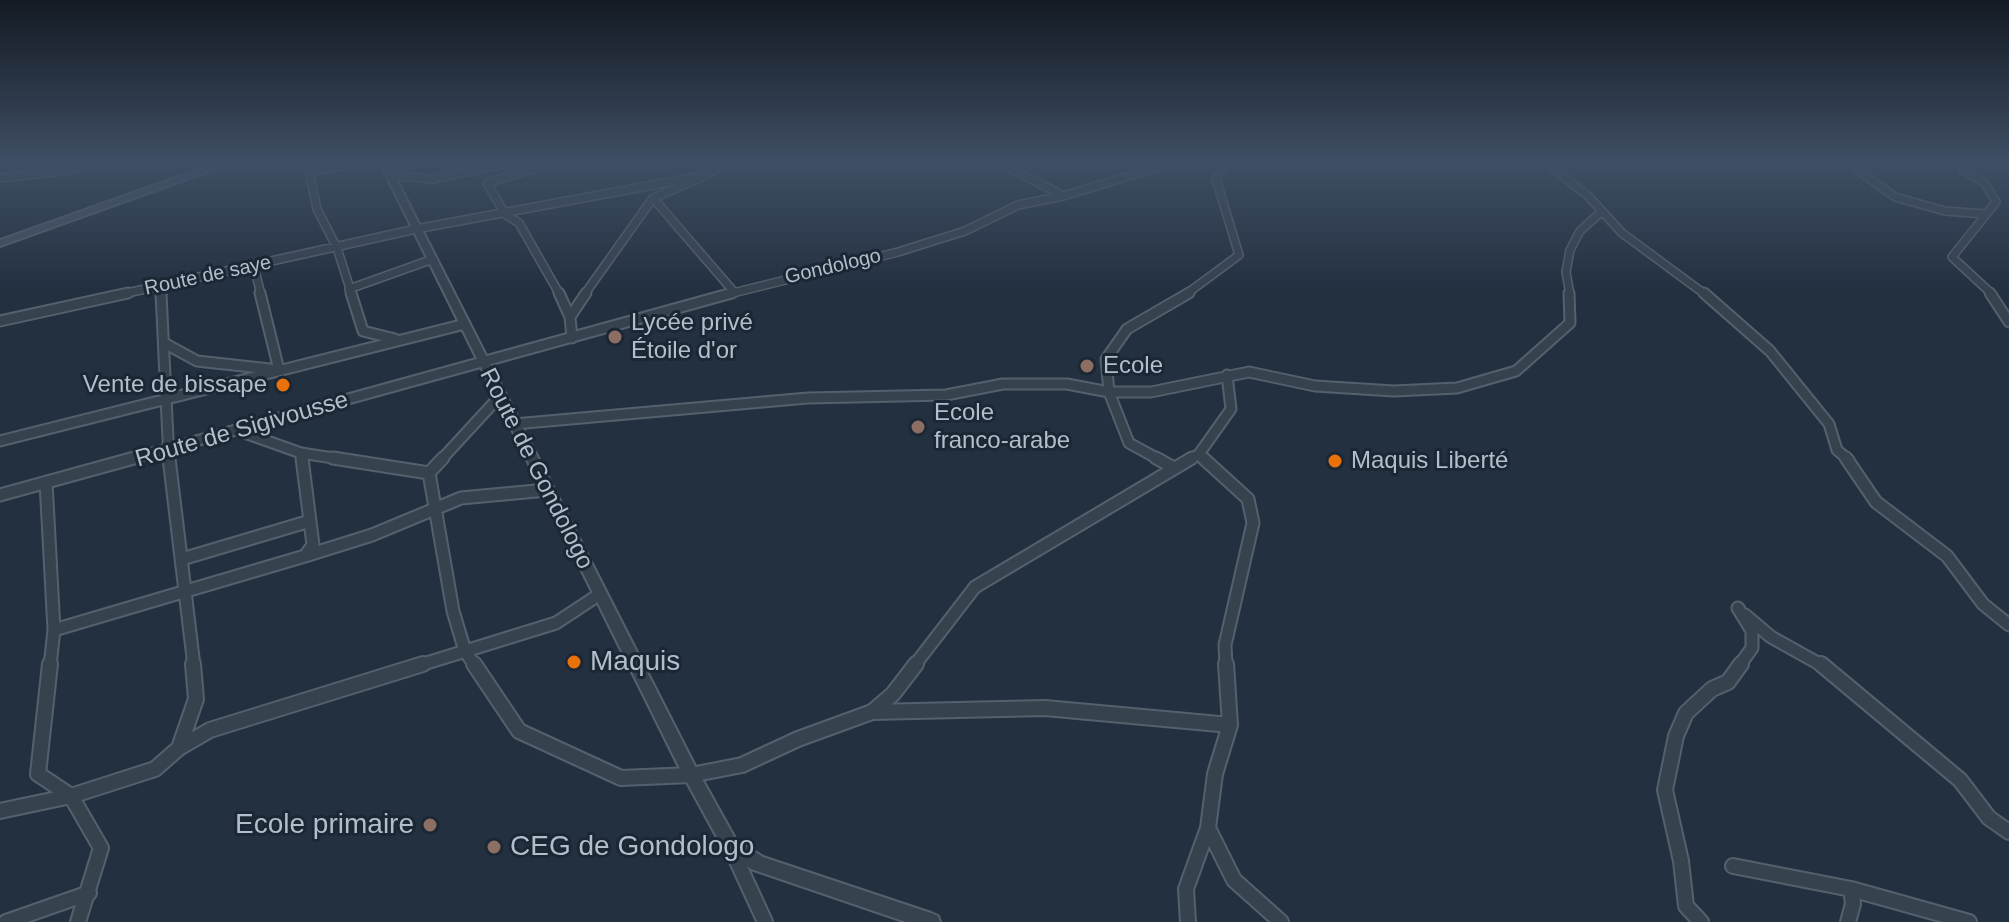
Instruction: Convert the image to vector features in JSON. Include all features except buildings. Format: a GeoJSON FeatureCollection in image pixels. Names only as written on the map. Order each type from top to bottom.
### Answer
{"type":"FeatureCollection","features":[{"type":"Feature","properties":{"kind":"main road"},"geometry":{"type":"LineString","coordinates":[[0,243],[111,204]]}},
{"type":"Feature","properties":{"kind":"street"},"geometry":{"type":"LineString","coordinates":[[316,204],[337,248],[363,331],[397,340]]}},
{"type":"Feature","properties":{"kind":"street","name":"Route de Gondologo"},"geometry":{"type":"LineString","coordinates":[[404,204],[691,775],[730,845]]}},
{"type":"Feature","properties":{"kind":"street"},"geometry":{"type":"LineString","coordinates":[[499,204],[505,214],[519,223],[553,279],[570,317],[572,338]]}},
{"type":"Feature","properties":{"kind":"street","name":"Route de saye"},"geometry":{"type":"LineString","coordinates":[[0,321],[416,229],[557,204]]}},
{"type":"Feature","properties":{"kind":"street"},"geometry":{"type":"LineString","coordinates":[[570,317],[611,254],[628,238],[634,221],[648,204]]}},
{"type":"Feature","properties":{"kind":"street"},"geometry":{"type":"LineString","coordinates":[[658,204],[734,292]]}},
{"type":"Feature","properties":{"kind":"street","name":"Gondologo"},"geometry":{"type":"LineString","coordinates":[[483,362],[734,292],[898,252],[965,231],[1023,204]]}},
{"type":"Feature","properties":{"kind":"street"},"geometry":{"type":"LineString","coordinates":[[1174,468],[1129,443],[1109,392],[1106,359],[1127,329],[1207,282],[1239,255],[1224,204]]}},
{"type":"Feature","properties":{"kind":"street"},"geometry":{"type":"LineString","coordinates":[[1594,204],[1622,233],[1733,316],[1770,351],[1829,424],[1837,450],[1851,462],[1876,502],[1947,556],[1983,604],[2009,625]]}},
{"type":"Feature","properties":{"kind":"street"},"geometry":{"type":"LineString","coordinates":[[1920,204],[1945,211],[1985,214]]}},
{"type":"Feature","properties":{"kind":"street"},"geometry":{"type":"LineString","coordinates":[[1994,204],[1952,257],[1995,297],[2009,322]]}},
{"type":"Feature","properties":{"kind":"street"},"geometry":{"type":"LineString","coordinates":[[514,424],[808,398],[946,395],[1003,384],[1067,384],[1109,392],[1151,392],[1249,372],[1315,386],[1394,391],[1457,388],[1516,371],[1570,323],[1571,303],[1566,272],[1570,250],[1580,231],[1601,212]]}},
{"type":"Feature","properties":{"kind":"street"},"geometry":{"type":"LineString","coordinates":[[349,289],[433,259]]}},
{"type":"Feature","properties":{"kind":"street"},"geometry":{"type":"LineString","coordinates":[[254,266],[279,370]]}},
{"type":"Feature","properties":{"kind":"street"},"geometry":{"type":"LineString","coordinates":[[161,286],[168,451],[196,699],[179,748]]}},
{"type":"Feature","properties":{"kind":"street"},"geometry":{"type":"LineString","coordinates":[[0,441],[465,324]]}},
{"type":"Feature","properties":{"kind":"street"},"geometry":{"type":"LineString","coordinates":[[164,343],[197,361],[279,370]]}},
{"type":"Feature","properties":{"kind":"street","name":"Route de Sigivousse"},"geometry":{"type":"LineString","coordinates":[[0,495],[483,362]]}},
{"type":"Feature","properties":{"kind":"street"},"geometry":{"type":"LineString","coordinates":[[872,712],[893,694],[975,587],[1199,454],[1231,409],[1227,375]]}},
{"type":"Feature","properties":{"kind":"street"},"geometry":{"type":"LineString","coordinates":[[429,473],[500,396]]}},
{"type":"Feature","properties":{"kind":"street"},"geometry":{"type":"LineString","coordinates":[[239,431],[301,453],[429,473]]}},
{"type":"Feature","properties":{"kind":"street"},"geometry":{"type":"LineString","coordinates":[[301,453],[313,545],[305,556]]}},
{"type":"Feature","properties":{"kind":"street"},"geometry":{"type":"LineString","coordinates":[[1188,922],[1186,889],[1208,828],[1215,774],[1230,725],[1225,645],[1253,523],[1248,499],[1199,454]]}},
{"type":"Feature","properties":{"kind":"street"},"geometry":{"type":"LineString","coordinates":[[429,473],[453,611],[465,651],[519,731],[621,778],[691,775],[742,765],[798,739],[872,712],[1045,708],[1230,725]]}},
{"type":"Feature","properties":{"kind":"street"},"geometry":{"type":"LineString","coordinates":[[46,482],[54,630],[38,774],[71,796],[101,848],[78,922]]}},
{"type":"Feature","properties":{"kind":"street"},"geometry":{"type":"LineString","coordinates":[[54,630],[305,556],[461,498],[547,490]]}},
{"type":"Feature","properties":{"kind":"street"},"geometry":{"type":"LineString","coordinates":[[182,559],[310,521]]}},
{"type":"Feature","properties":{"kind":"street"},"geometry":{"type":"LineString","coordinates":[[0,811],[71,796],[155,769],[179,748],[210,730],[556,623],[600,594]]}},
{"type":"Feature","properties":{"kind":"street"},"geometry":{"type":"LineString","coordinates":[[1701,922],[1686,906],[1681,861],[1665,790],[1676,736],[1686,713],[1712,689],[1728,682],[1752,648],[1752,631],[1738,608],[1771,637],[1814,659],[1848,685],[1879,715],[1960,780],[1989,818],[2009,832]]}},
{"type":"Feature","properties":{"kind":"street"},"geometry":{"type":"LineString","coordinates":[[1208,828],[1234,880],[1281,922]]}},
{"type":"Feature","properties":{"kind":"street"},"geometry":{"type":"LineString","coordinates":[[730,845],[765,922]]}},
{"type":"Feature","properties":{"kind":"street"},"geometry":{"type":"LineString","coordinates":[[730,845],[757,863],[931,922]]}},
{"type":"Feature","properties":{"kind":"street"},"geometry":{"type":"LineString","coordinates":[[1733,866],[1851,889],[1969,922]]}},
{"type":"Feature","properties":{"kind":"street"},"geometry":{"type":"LineString","coordinates":[[1848,922],[1853,904],[1851,889]]}},
{"type":"Feature","properties":{"kind":"street"},"geometry":{"type":"LineString","coordinates":[[6,922],[89,893]]}},
{"type":"Feature","properties":{"kind":"place","name":"Lycée privé Étoile d'or"},"geometry":{"type":"Point","coordinates":[615,337]}},
{"type":"Feature","properties":{"kind":"place","name":"Ecole"},"geometry":{"type":"Point","coordinates":[1087,366]}},
{"type":"Feature","properties":{"kind":"place","name":"Vente de bissape"},"geometry":{"type":"Point","coordinates":[283,385]}},
{"type":"Feature","properties":{"kind":"place","name":"Ecole franco-arabe"},"geometry":{"type":"Point","coordinates":[918,427]}},
{"type":"Feature","properties":{"kind":"place","name":"Maquis Liberté"},"geometry":{"type":"Point","coordinates":[1335,461]}},
{"type":"Feature","properties":{"kind":"place","name":"Maquis"},"geometry":{"type":"Point","coordinates":[574,662]}},
{"type":"Feature","properties":{"kind":"place","name":"Ecole primaire"},"geometry":{"type":"Point","coordinates":[430,825]}},
{"type":"Feature","properties":{"kind":"place","name":"CEG de Gondologo"},"geometry":{"type":"Point","coordinates":[494,847]}}]}
